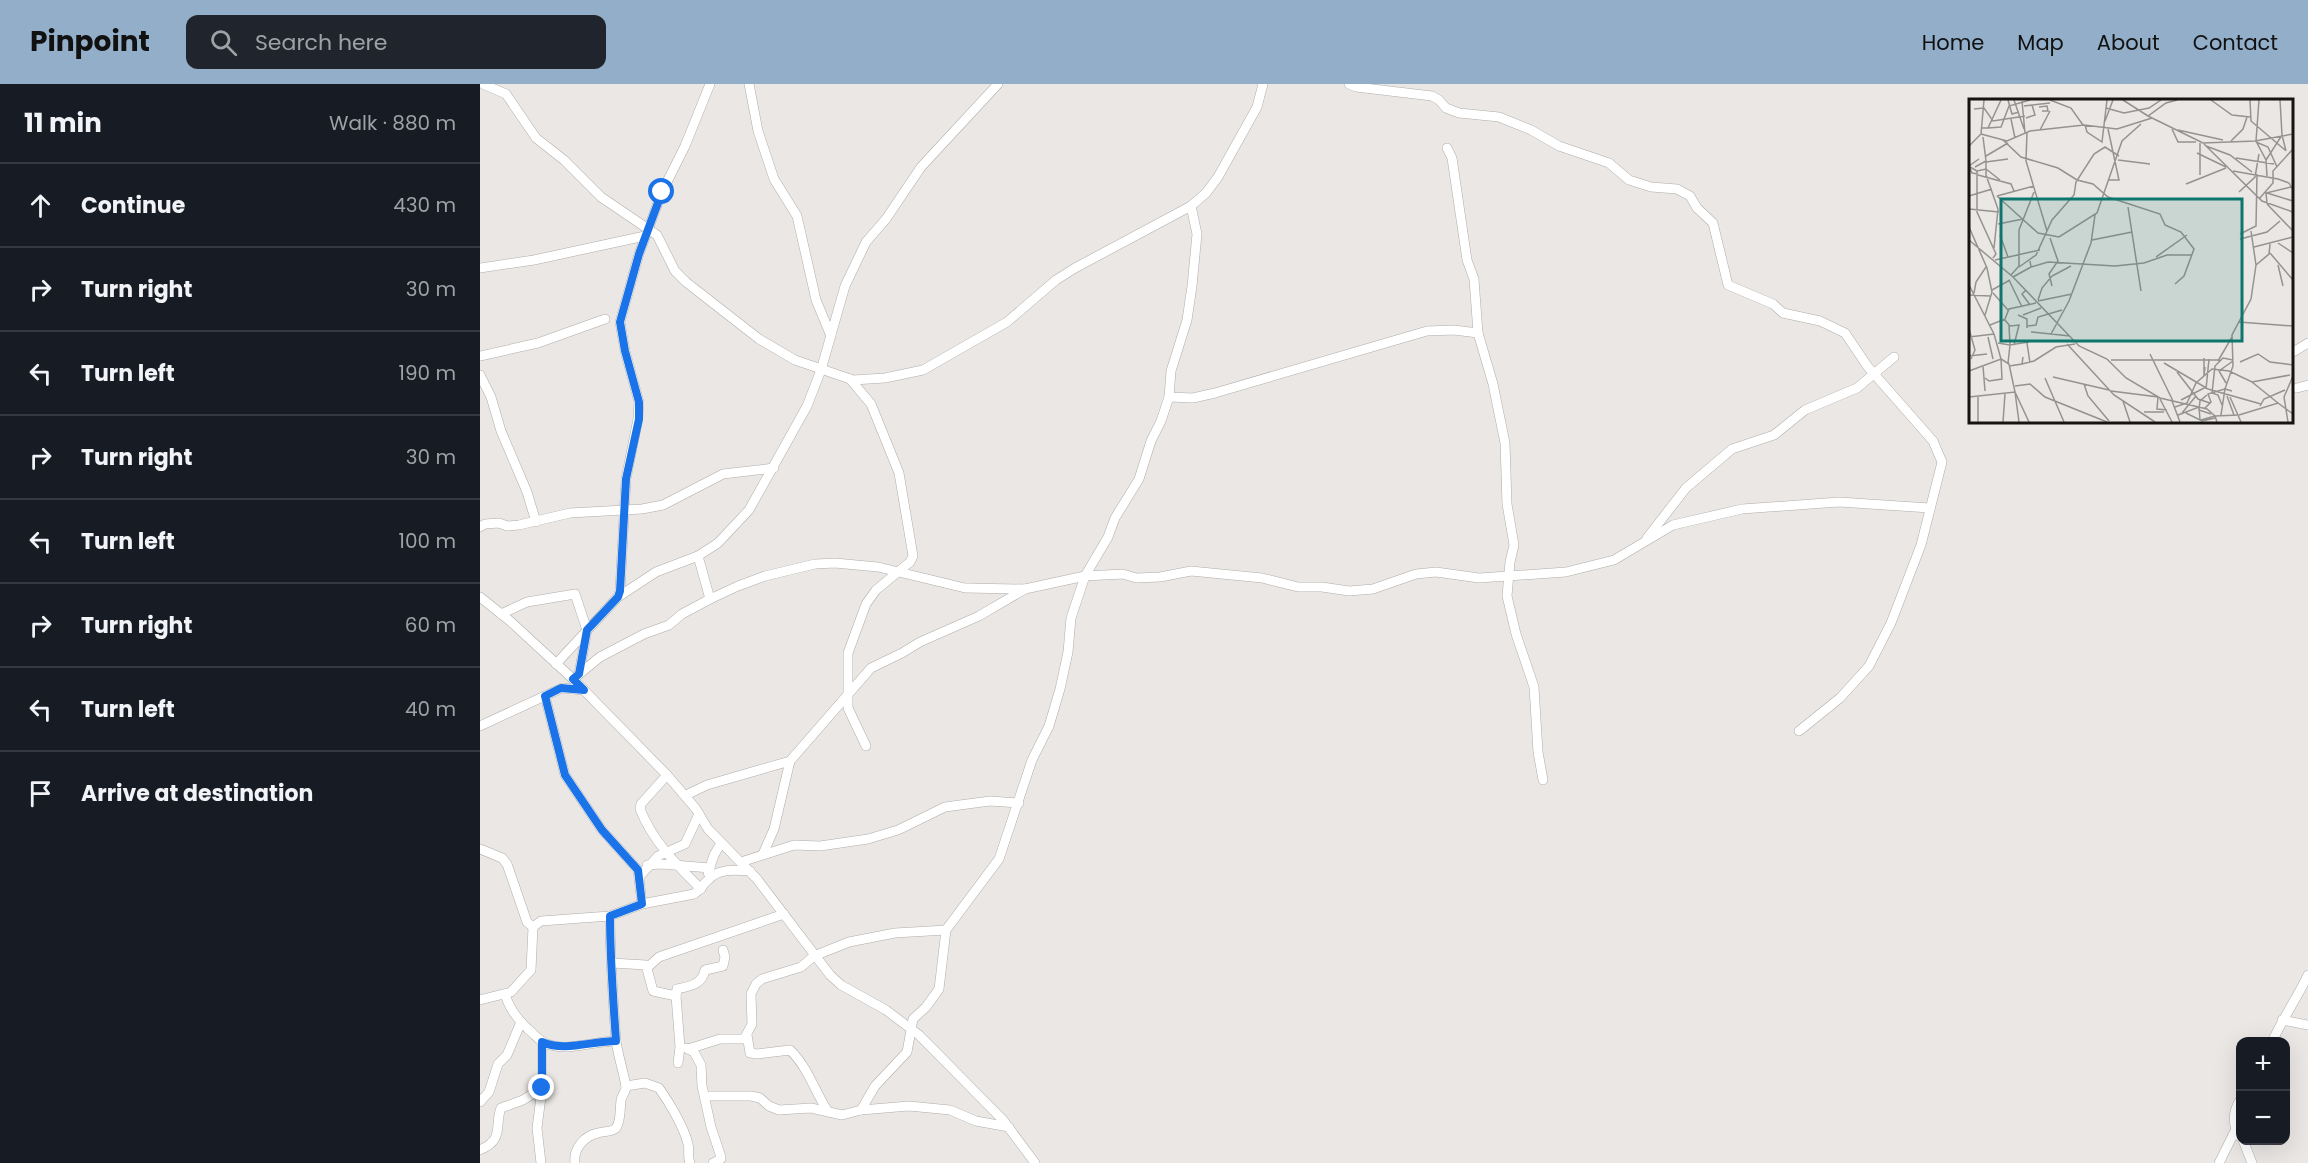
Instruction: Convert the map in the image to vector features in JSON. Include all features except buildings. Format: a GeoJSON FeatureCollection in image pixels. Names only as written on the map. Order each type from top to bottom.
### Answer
{"type":"FeatureCollection","features":[{"type":"Feature","properties":{"kind":"street"},"geometry":{"type":"LineString","coordinates":[[483,84],[506,94],[536,138],[564,160],[601,197],[647,232],[657,235],[675,271],[686,282],[759,339],[795,360],[850,379],[885,378],[923,370],[1007,322],[1056,280],[1075,268],[1191,206],[1206,193],[1218,177],[1257,107],[1263,84]]}},
{"type":"Feature","properties":{"kind":"street"},"geometry":{"type":"LineString","coordinates":[[618,597],[622,579],[626,479],[639,419],[639,402],[625,351],[620,322],[629,284],[662,192],[685,146],[710,84]]}},
{"type":"Feature","properties":{"kind":"street"},"geometry":{"type":"LineString","coordinates":[[749,84],[758,131],[774,179],[797,216],[816,300],[831,336]]}},
{"type":"Feature","properties":{"kind":"street"},"geometry":{"type":"LineString","coordinates":[[556,664],[618,597],[656,572],[698,556],[718,543],[749,510],[807,406],[821,370],[845,286],[867,242],[886,219],[921,167],[998,84]]}},
{"type":"Feature","properties":{"kind":"street"},"geometry":{"type":"LineString","coordinates":[[1349,84],[1356,87],[1432,96],[1446,108],[1459,113],[1499,117],[1559,146],[1609,163],[1629,180],[1652,187],[1677,189],[1690,196],[1697,208],[1713,223],[1728,285],[1773,304],[1783,313],[1820,321],[1845,333],[1874,374],[1934,441],[1942,462],[1921,545],[1891,623],[1869,666],[1840,698],[1799,731]]}},
{"type":"Feature","properties":{"kind":"street"},"geometry":{"type":"LineString","coordinates":[[1447,148],[1452,158],[1467,260],[1474,279],[1478,333],[1493,384],[1505,443],[1507,504],[1513,534],[1507,596],[1536,699],[1538,753],[1543,780]]}},
{"type":"Feature","properties":{"kind":"street"},"geometry":{"type":"LineString","coordinates":[[861,1110],[875,1086],[908,1053],[913,1019],[926,1007],[939,988],[946,930],[999,859],[1032,760],[1049,726],[1068,652],[1071,618],[1085,576],[1108,537],[1115,518],[1139,479],[1168,397],[1171,371],[1186,320],[1196,257],[1197,234],[1191,206]]}},
{"type":"Feature","properties":{"kind":"street"},"geometry":{"type":"LineString","coordinates":[[480,268],[534,260],[647,232]]}},
{"type":"Feature","properties":{"kind":"street"},"geometry":{"type":"LineString","coordinates":[[480,356],[538,343],[605,319]]}},
{"type":"Feature","properties":{"kind":"street"},"geometry":{"type":"LineString","coordinates":[[1168,397],[1193,398],[1239,387],[1427,331],[1454,330],[1478,333]]}},
{"type":"Feature","properties":{"kind":"street"},"geometry":{"type":"LineString","coordinates":[[2293,352],[2308,343]]}},
{"type":"Feature","properties":{"kind":"street"},"geometry":{"type":"LineString","coordinates":[[1642,545],[1686,488],[1732,449],[1774,435],[1805,410],[1857,388],[1894,357]]}},
{"type":"Feature","properties":{"kind":"street"},"geometry":{"type":"LineString","coordinates":[[480,375],[527,492],[536,522]]}},
{"type":"Feature","properties":{"kind":"street"},"geometry":{"type":"LineString","coordinates":[[850,379],[871,404],[899,473],[913,556],[910,562],[876,590],[866,604],[848,653],[848,708],[866,746]]}},
{"type":"Feature","properties":{"kind":"street"},"geometry":{"type":"LineString","coordinates":[[2297,388],[2308,385]]}},
{"type":"Feature","properties":{"kind":"street"},"geometry":{"type":"LineString","coordinates":[[480,527],[485,524],[499,523],[507,526],[536,522],[570,513],[626,510],[663,505],[723,474],[774,468]]}},
{"type":"Feature","properties":{"kind":"street"},"geometry":{"type":"LineString","coordinates":[[576,676],[600,657],[644,634],[669,625],[682,614],[710,599],[765,576],[815,564],[852,563],[898,571],[965,588],[1025,589],[1085,576],[1123,574],[1136,578],[1160,577],[1191,571],[1262,578],[1298,587],[1322,587],[1349,591],[1373,589],[1416,574],[1436,573],[1479,578],[1566,572],[1590,567],[1614,560],[1673,525],[1742,508],[1839,502],[1930,508]]}},
{"type":"Feature","properties":{"kind":"street"},"geometry":{"type":"LineString","coordinates":[[698,556],[710,599]]}},
{"type":"Feature","properties":{"kind":"street"},"geometry":{"type":"LineString","coordinates":[[764,854],[774,829],[790,761],[871,668],[920,642],[979,616],[1025,589]]}},
{"type":"Feature","properties":{"kind":"street"},"geometry":{"type":"LineString","coordinates":[[501,614],[527,602],[575,594],[587,630],[576,676]]}},
{"type":"Feature","properties":{"kind":"street"},"geometry":{"type":"LineString","coordinates":[[480,597],[556,664],[576,676],[584,690],[686,795],[708,829],[751,871],[830,975],[841,985],[886,1010],[911,1029],[1009,1127],[1035,1163]]}},
{"type":"Feature","properties":{"kind":"street"},"geometry":{"type":"LineString","coordinates":[[480,726],[561,688],[584,690]]}},
{"type":"Feature","properties":{"kind":"street"},"geometry":{"type":"LineString","coordinates":[[545,696],[565,775],[602,830],[638,870],[642,904]]}},
{"type":"Feature","properties":{"kind":"street"},"geometry":{"type":"LineString","coordinates":[[686,795],[707,785],[790,761]]}},
{"type":"Feature","properties":{"kind":"street"},"geometry":{"type":"LineString","coordinates":[[667,775],[641,804],[640,809],[655,839],[665,852],[704,885]]}},
{"type":"Feature","properties":{"kind":"street"},"geometry":{"type":"LineString","coordinates":[[741,862],[794,845],[820,846],[868,839],[898,830],[945,807],[990,801],[1019,803]]}},
{"type":"Feature","properties":{"kind":"street"},"geometry":{"type":"LineString","coordinates":[[639,877],[648,865],[665,852],[685,844],[699,814]]}},
{"type":"Feature","properties":{"kind":"street"},"geometry":{"type":"LineString","coordinates":[[704,885],[722,843]]}},
{"type":"Feature","properties":{"kind":"street"},"geometry":{"type":"LineString","coordinates":[[480,849],[502,858],[507,864],[526,922],[533,927]]}},
{"type":"Feature","properties":{"kind":"street"},"geometry":{"type":"LineString","coordinates":[[632,865],[710,868]]}},
{"type":"Feature","properties":{"kind":"street"},"geometry":{"type":"LineString","coordinates":[[533,927],[541,921],[610,916],[642,904],[688,896],[711,877],[732,869],[751,871]]}},
{"type":"Feature","properties":{"kind":"street"},"geometry":{"type":"LineString","coordinates":[[648,967],[659,957],[784,914]]}},
{"type":"Feature","properties":{"kind":"street"},"geometry":{"type":"LineString","coordinates":[[575,1163],[574,1154],[586,1139],[591,1135],[616,1128],[626,1086],[616,1041],[610,916]]}},
{"type":"Feature","properties":{"kind":"street"},"geometry":{"type":"LineString","coordinates":[[480,1000],[505,994],[521,984],[531,970],[533,927]]}},
{"type":"Feature","properties":{"kind":"street"},"geometry":{"type":"LineString","coordinates":[[684,1048],[720,1040],[744,1039],[752,1024],[751,994],[756,984],[762,979],[801,967],[814,956],[849,942],[895,933],[946,930]]}},
{"type":"Feature","properties":{"kind":"street"},"geometry":{"type":"LineString","coordinates":[[678,1063],[684,1048],[677,990],[696,984],[705,970],[723,966],[725,957],[723,950]]}},
{"type":"Feature","properties":{"kind":"street"},"geometry":{"type":"LineString","coordinates":[[612,963],[637,963],[648,967]]}},
{"type":"Feature","properties":{"kind":"street"},"geometry":{"type":"LineString","coordinates":[[648,967],[653,991],[676,996]]}},
{"type":"Feature","properties":{"kind":"street"},"geometry":{"type":"LineString","coordinates":[[2274,1037],[2308,975]]}},
{"type":"Feature","properties":{"kind":"street"},"geometry":{"type":"LineString","coordinates":[[505,994],[508,1004],[521,1022],[542,1042],[551,1046],[616,1041]]}},
{"type":"Feature","properties":{"kind":"street"},"geometry":{"type":"LineString","coordinates":[[2282,1020],[2308,1025]]}},
{"type":"Feature","properties":{"kind":"street"},"geometry":{"type":"LineString","coordinates":[[480,1102],[489,1092],[498,1064],[507,1054],[521,1022]]}},
{"type":"Feature","properties":{"kind":"street"},"geometry":{"type":"LineString","coordinates":[[747,1035],[750,1053],[790,1050],[804,1066],[827,1110]]}},
{"type":"Feature","properties":{"kind":"street"},"geometry":{"type":"LineString","coordinates":[[541,1163],[537,1128],[542,1088],[542,1042]]}},
{"type":"Feature","properties":{"kind":"street"},"geometry":{"type":"LineString","coordinates":[[684,1048],[694,1053],[700,1065],[711,1127],[721,1157],[713,1163]]}},
{"type":"Feature","properties":{"kind":"street"},"geometry":{"type":"LineString","coordinates":[[626,1086],[645,1083],[659,1088],[682,1128],[689,1146],[690,1163]]}},
{"type":"Feature","properties":{"kind":"street"},"geometry":{"type":"LineString","coordinates":[[480,1150],[497,1135],[501,1108],[523,1100],[542,1088]]}},
{"type":"Feature","properties":{"kind":"street"},"geometry":{"type":"LineString","coordinates":[[706,1096],[752,1096],[760,1098],[769,1106],[779,1110],[811,1108],[842,1115],[861,1110],[909,1106],[950,1110],[976,1121],[1009,1127]]}},
{"type":"Feature","properties":{"kind":"street"},"geometry":{"type":"LineString","coordinates":[[2219,1163],[2236,1136]]}},
{"type":"Feature","properties":{"kind":"street"},"geometry":{"type":"LineString","coordinates":[[2245,1145],[2252,1163]]}},
{"type":"Feature","properties":{"kind":"route"},"geometry":{"type":"LineString","coordinates":[[542,1088],[540,1064],[542,1042],[551,1046],[567,1046],[616,1041],[612,963],[610,961],[610,916],[642,904],[638,870],[602,830],[565,775],[545,696],[561,688],[584,690],[573,679],[579,674],[587,630],[618,597],[620,591],[626,479],[639,419],[639,402],[625,351],[620,322],[629,284],[662,192]]}}]}
